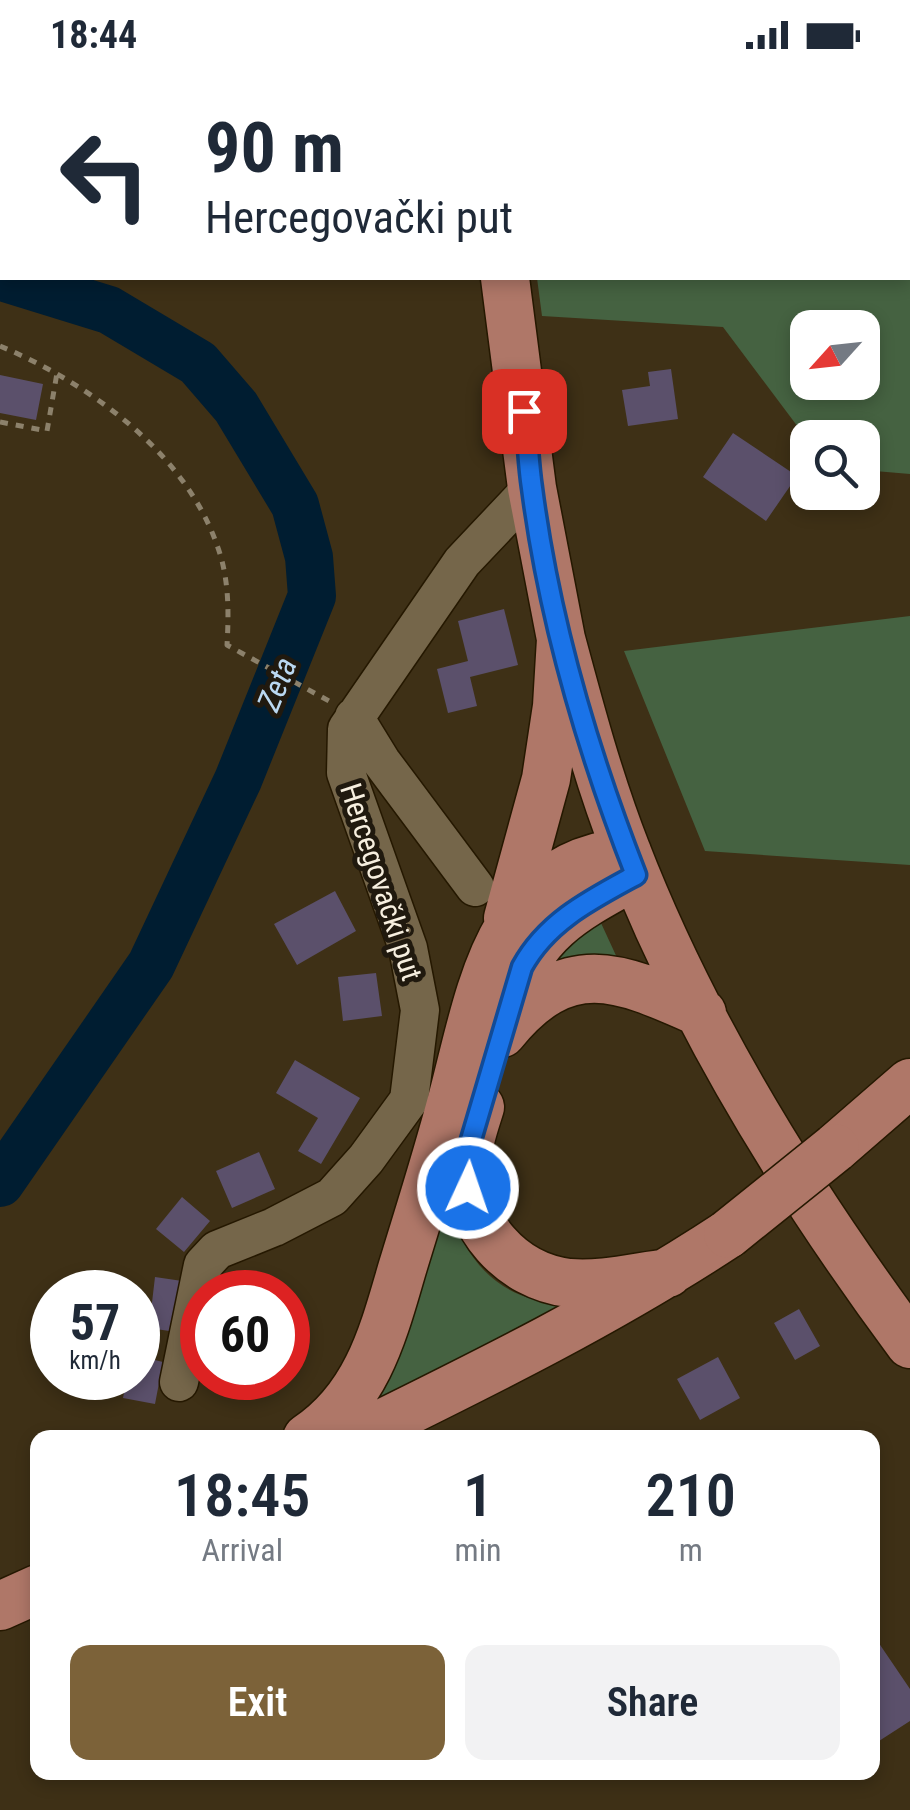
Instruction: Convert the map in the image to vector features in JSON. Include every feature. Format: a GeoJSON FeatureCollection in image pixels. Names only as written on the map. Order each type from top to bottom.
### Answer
{"type":"FeatureCollection","features":[{"type":"Feature","properties":{"kind":"main road"},"geometry":{"type":"LineString","coordinates":[[505,280],[532,488],[561,639],[595,761],[632,864],[702,1013],[761,1119],[842,1250],[910,1344]]}},
{"type":"Feature","properties":{"kind":"main road"},"geometry":{"type":"LineString","coordinates":[[504,936],[546,779],[557,706],[561,639]]}},
{"type":"Feature","properties":{"kind":"main road"},"geometry":{"type":"LineString","coordinates":[[316,1430],[342,1408],[370,1367],[439,1146],[484,981],[504,936],[525,902],[560,872],[594,857],[632,864]]}},
{"type":"Feature","properties":{"kind":"main road"},"geometry":{"type":"LineString","coordinates":[[632,864],[535,945],[517,978],[466,1163],[472,1205],[490,1238],[513,1260],[553,1280],[592,1283],[668,1273]]}},
{"type":"Feature","properties":{"kind":"main road"},"geometry":{"type":"LineString","coordinates":[[502,1034],[541,994],[582,980],[608,979],[639,986],[702,1013]]}},
{"type":"Feature","properties":{"kind":"main road"},"geometry":{"type":"LineString","coordinates":[[368,1430],[554,1338],[668,1273],[728,1234],[910,1083]]}},
{"type":"Feature","properties":{"kind":"main road"},"geometry":{"type":"LineString","coordinates":[[836,1148],[869,1142],[910,1125]]}},
{"type":"Feature","properties":{"kind":"street","name":"Hercegovački put"},"geometry":{"type":"LineString","coordinates":[[179,1382],[203,1265],[217,1250],[332,1197],[366,1159],[409,1100],[420,1010],[408,948],[346,773],[346,729],[462,562],[532,488]]}},
{"type":"Feature","properties":{"kind":"street"},"geometry":{"type":"LineString","coordinates":[[354,718],[381,762],[475,887]]}},
{"type":"Feature","properties":{"kind":"path"},"geometry":{"type":"LineString","coordinates":[[0,346],[57,374],[131,426],[193,496],[217,544],[227,585],[227,644],[315,691]]}},
{"type":"Feature","properties":{"kind":"path"},"geometry":{"type":"LineString","coordinates":[[0,422],[46,431],[57,374]]}},
{"type":"Feature","properties":{"kind":"green space"},"geometry":{"type":"Polygon","coordinates":[[[537,280],[910,280],[910,474],[880,471],[880,420],[793,420],[723,327],[542,316],[537,280]]]}},
{"type":"Feature","properties":{"kind":"green space"},"geometry":{"type":"Polygon","coordinates":[[[910,616],[910,865],[705,851],[624,651],[910,616]]]}},
{"type":"Feature","properties":{"kind":"green space"},"geometry":{"type":"Polygon","coordinates":[[[595,910],[625,975],[523,968],[595,910]]]}},
{"type":"Feature","properties":{"kind":"green space"},"geometry":{"type":"Polygon","coordinates":[[[512,944],[447,1201],[464,1242],[489,1275],[523,1296],[568,1303],[570,1307],[344,1418],[512,944]]]}},
{"type":"Feature","properties":{"kind":"building"},"geometry":{"type":"Polygon","coordinates":[[[671,369],[678,419],[628,426],[622,390],[650,386],[648,372],[671,369]]]}},
{"type":"Feature","properties":{"kind":"building"},"geometry":{"type":"Polygon","coordinates":[[[0,375],[43,384],[36,420],[0,413],[0,375]]]}},
{"type":"Feature","properties":{"kind":"building"},"geometry":{"type":"Polygon","coordinates":[[[733,433],[790,471],[790,486],[766,521],[703,477],[733,433]]]}},
{"type":"Feature","properties":{"kind":"building"},"geometry":{"type":"Polygon","coordinates":[[[504,609],[518,665],[470,677],[477,706],[448,713],[437,669],[468,661],[458,621],[504,609]]]}},
{"type":"Feature","properties":{"kind":"building"},"geometry":{"type":"Polygon","coordinates":[[[335,891],[356,931],[297,965],[274,924],[335,891]]]}},
{"type":"Feature","properties":{"kind":"building"},"geometry":{"type":"Polygon","coordinates":[[[376,973],[382,1016],[343,1021],[338,977],[376,973]]]}},
{"type":"Feature","properties":{"kind":"building"},"geometry":{"type":"Polygon","coordinates":[[[295,1060],[360,1098],[321,1164],[298,1151],[318,1118],[276,1093],[295,1060]]]}},
{"type":"Feature","properties":{"kind":"building"},"geometry":{"type":"Polygon","coordinates":[[[259,1152],[275,1189],[232,1208],[216,1171],[259,1152]]]}},
{"type":"Feature","properties":{"kind":"building"},"geometry":{"type":"Polygon","coordinates":[[[182,1197],[210,1221],[184,1252],[156,1229],[182,1197]]]}},
{"type":"Feature","properties":{"kind":"building"},"geometry":{"type":"Polygon","coordinates":[[[160,1278],[180,1281],[180,1333],[160,1330],[160,1278]]]}},
{"type":"Feature","properties":{"kind":"building"},"geometry":{"type":"Polygon","coordinates":[[[799,1309],[820,1346],[795,1360],[774,1323],[799,1309]]]}},
{"type":"Feature","properties":{"kind":"building"},"geometry":{"type":"Polygon","coordinates":[[[718,1357],[740,1398],[700,1420],[677,1379],[718,1357]]]}},
{"type":"Feature","properties":{"kind":"building"},"geometry":{"type":"Polygon","coordinates":[[[880,1645],[910,1689],[910,1721],[880,1740],[880,1645]]]}},
{"type":"Feature","properties":{"kind":"waterway","name":"Zeta"},"geometry":{"type":"LineString","coordinates":[[0,1183],[151,965],[238,780],[312,596],[309,557],[295,505],[236,407],[198,363],[109,310],[12,280]]}},
{"type":"Feature","properties":{"kind":"route"},"geometry":{"type":"LineString","coordinates":[[468,1188],[468,1150],[522,967],[553,926],[636,875],[600,776],[561,639],[532,488],[524,411]]}}]}
